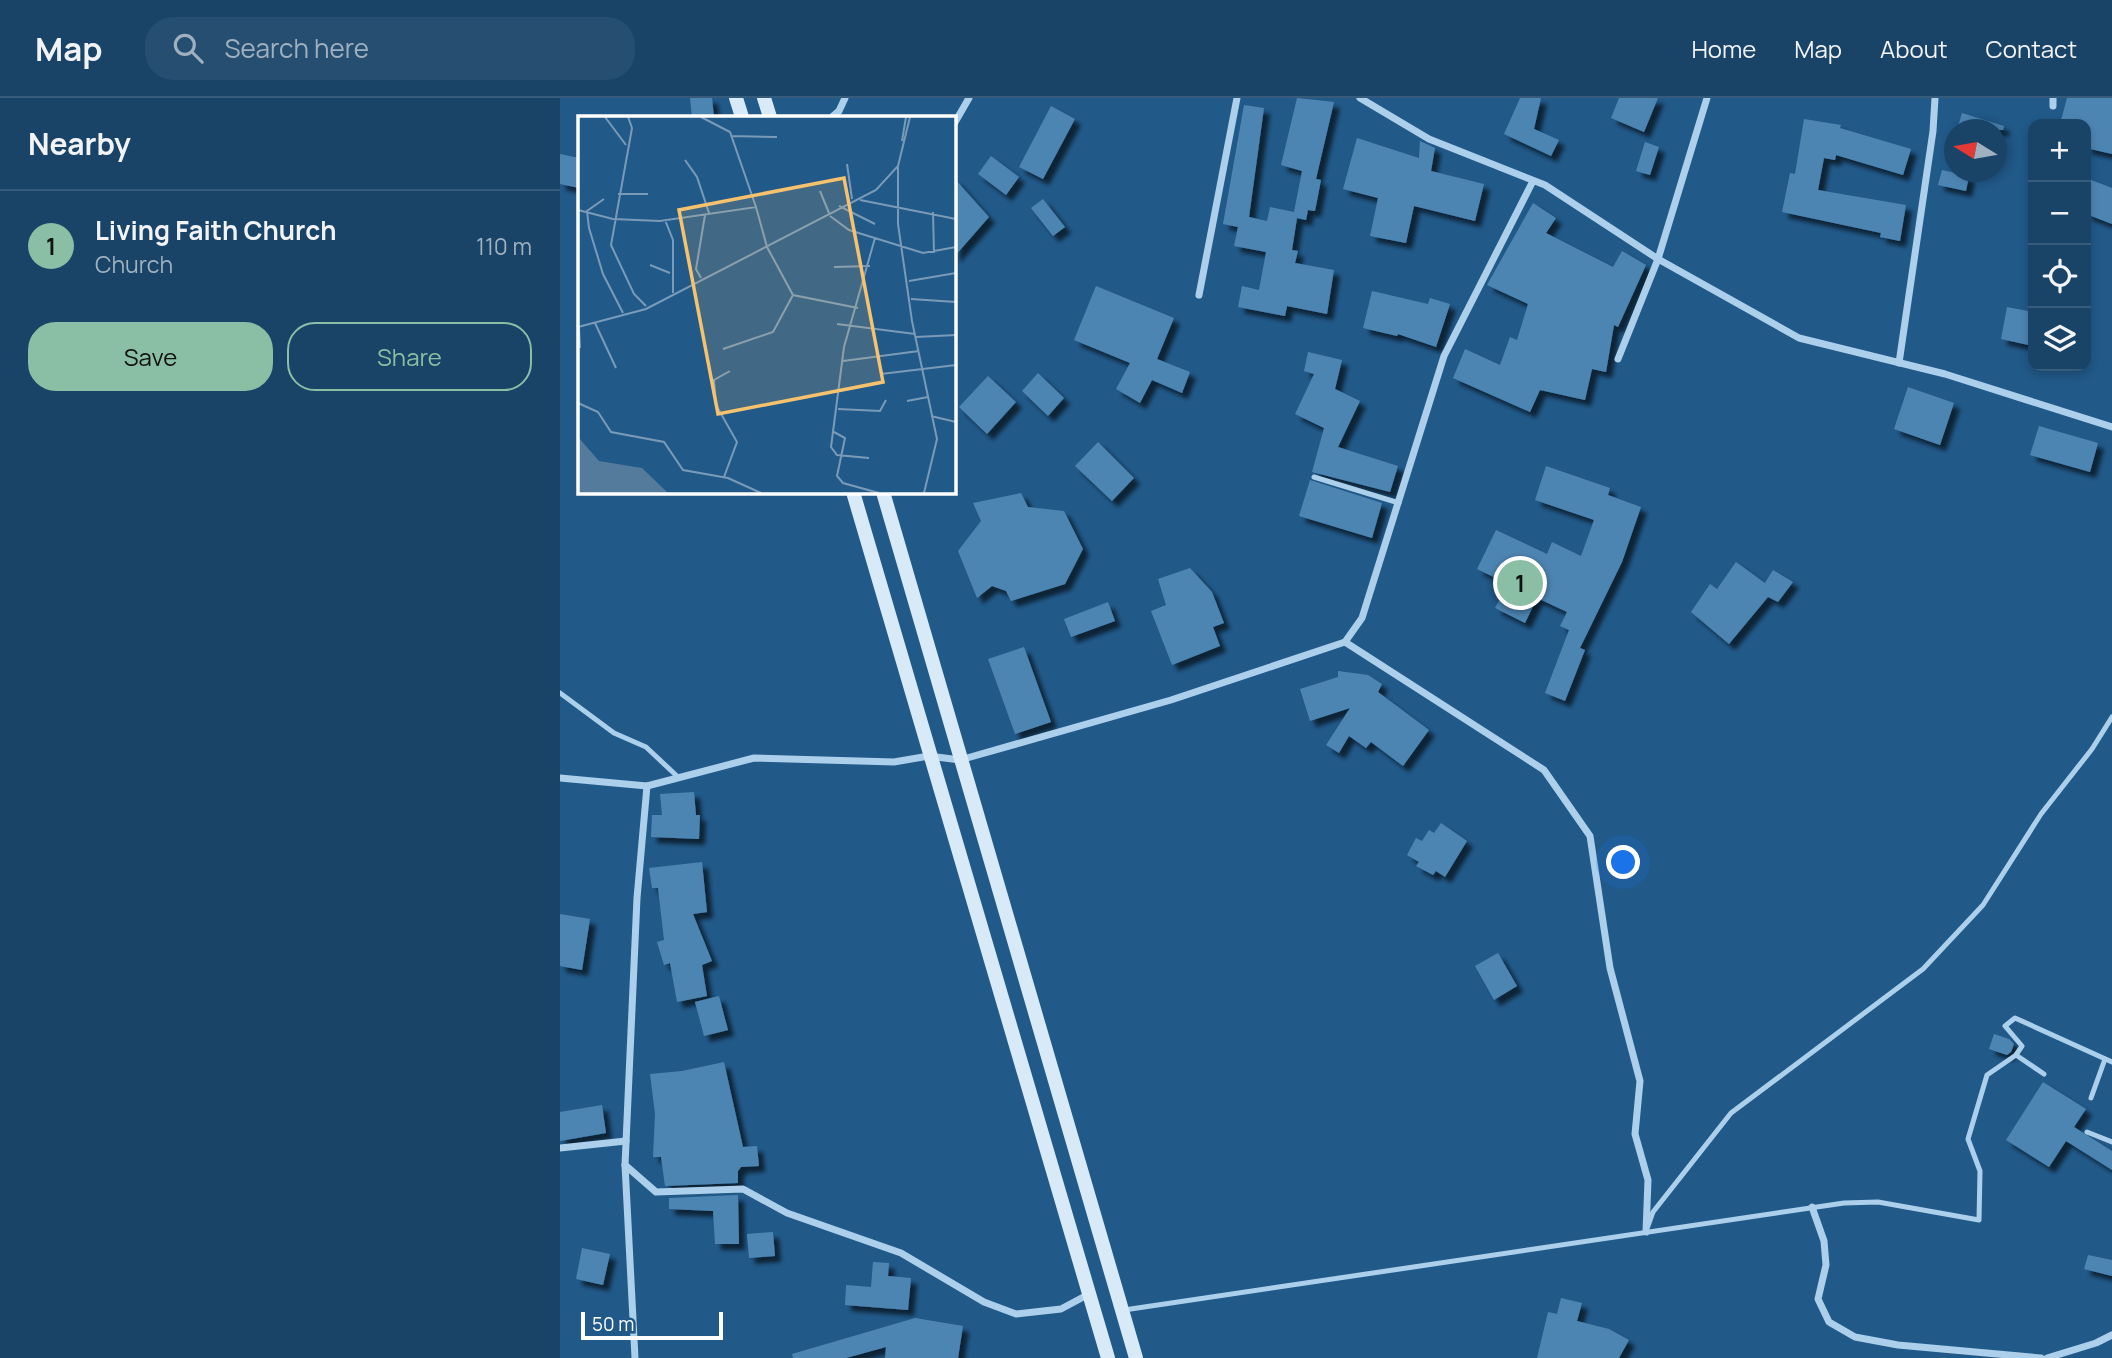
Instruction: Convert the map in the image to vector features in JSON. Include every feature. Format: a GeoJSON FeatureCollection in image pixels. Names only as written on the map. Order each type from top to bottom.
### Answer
{"type":"FeatureCollection","features":[{"type":"Feature","properties":{"kind":"main road"},"geometry":{"type":"LineString","coordinates":[[736,98],[742,116]]}},
{"type":"Feature","properties":{"kind":"main road"},"geometry":{"type":"LineString","coordinates":[[764,98],[770,116]]}},
{"type":"Feature","properties":{"kind":"main road"},"geometry":{"type":"LineString","coordinates":[[854,494],[1108,1358]]}},
{"type":"Feature","properties":{"kind":"main road"},"geometry":{"type":"LineString","coordinates":[[884,494],[1136,1358]]}},
{"type":"Feature","properties":{"kind":"street"},"geometry":{"type":"LineString","coordinates":[[833,116],[839,111],[845,98]]}},
{"type":"Feature","properties":{"kind":"street"},"geometry":{"type":"LineString","coordinates":[[956,121],[969,98]]}},
{"type":"Feature","properties":{"kind":"street"},"geometry":{"type":"LineString","coordinates":[[1199,295],[1237,98]]}},
{"type":"Feature","properties":{"kind":"street"},"geometry":{"type":"LineString","coordinates":[[1360,98],[1429,139],[1533,181],[1658,259],[1799,338],[1899,363],[2112,428]]}},
{"type":"Feature","properties":{"kind":"street"},"geometry":{"type":"LineString","coordinates":[[1618,359],[1658,259],[1707,98]]}},
{"type":"Feature","properties":{"kind":"street"},"geometry":{"type":"LineString","coordinates":[[1899,363],[1933,131],[1935,98]]}},
{"type":"Feature","properties":{"kind":"street"},"geometry":{"type":"LineString","coordinates":[[560,778],[647,786],[754,758],[894,762],[929,756],[960,760],[1171,700],[1345,642],[1362,618],[1444,356],[1533,181]]}},
{"type":"Feature","properties":{"kind":"street"},"geometry":{"type":"LineString","coordinates":[[1345,642],[1544,770],[1590,836],[1610,968],[1640,1081],[1635,1134],[1648,1180],[1646,1232]]}},
{"type":"Feature","properties":{"kind":"street"},"geometry":{"type":"LineString","coordinates":[[635,1358],[625,1165],[637,898],[647,786]]}},
{"type":"Feature","properties":{"kind":"street"},"geometry":{"type":"LineString","coordinates":[[560,1148],[626,1140]]}},
{"type":"Feature","properties":{"kind":"street"},"geometry":{"type":"LineString","coordinates":[[625,1165],[656,1192],[743,1189],[786,1213],[901,1253],[984,1302],[1016,1314],[1062,1309],[1089,1294]]}},
{"type":"Feature","properties":{"kind":"street"},"geometry":{"type":"LineString","coordinates":[[1812,1207],[1824,1241],[1826,1265],[1818,1299],[1829,1322],[1855,1337],[1898,1345],[2040,1358]]}},
{"type":"Feature","properties":{"kind":"street"},"geometry":{"type":"LineString","coordinates":[[2047,1358],[2096,1343],[2112,1335]]}},
{"type":"Feature","properties":{"kind":"lane"},"geometry":{"type":"LineString","coordinates":[[1314,477],[1399,503]]}},
{"type":"Feature","properties":{"kind":"lane"},"geometry":{"type":"LineString","coordinates":[[560,693],[614,733],[646,747],[679,778]]}},
{"type":"Feature","properties":{"kind":"lane"},"geometry":{"type":"LineString","coordinates":[[1646,1232],[1653,1212],[1731,1112],[1923,969],[1983,905],[2041,814],[2092,749],[2112,717]]}},
{"type":"Feature","properties":{"kind":"lane"},"geometry":{"type":"LineString","coordinates":[[1121,1310],[1812,1207],[1878,1202],[1979,1220],[1980,1171],[1968,1139],[1987,1075],[2016,1055],[2022,1046],[2005,1026],[2015,1018],[2112,1062]]}},
{"type":"Feature","properties":{"kind":"lane"},"geometry":{"type":"LineString","coordinates":[[2016,1055],[2044,1074]]}},
{"type":"Feature","properties":{"kind":"lane"},"geometry":{"type":"LineString","coordinates":[[2091,1098],[2105,1059]]}},
{"type":"Feature","properties":{"kind":"lane"},"geometry":{"type":"LineString","coordinates":[[2087,1132],[2112,1142]]}},
{"type":"Feature","properties":{"kind":"building"},"geometry":{"type":"Polygon","coordinates":[[[690,98],[712,98],[714,116],[692,116],[690,98]]]}},
{"type":"Feature","properties":{"kind":"building"},"geometry":{"type":"Polygon","coordinates":[[[1297,98],[1334,102],[1316,179],[1321,180],[1315,211],[1308,210],[1306,220],[1297,218],[1292,250],[1298,251],[1295,263],[1334,270],[1327,314],[1287,306],[1285,316],[1238,307],[1242,286],[1259,290],[1266,252],[1234,246],[1238,227],[1223,224],[1244,105],[1264,108],[1249,217],[1267,221],[1270,207],[1294,212],[1302,171],[1281,165],[1297,98]]]}},
{"type":"Feature","properties":{"kind":"building"},"geometry":{"type":"Polygon","coordinates":[[[1520,98],[1541,98],[1534,129],[1559,140],[1551,156],[1504,134],[1520,98]]]}},
{"type":"Feature","properties":{"kind":"building"},"geometry":{"type":"Polygon","coordinates":[[[1619,98],[1658,98],[1644,132],[1611,118],[1619,98]]]}},
{"type":"Feature","properties":{"kind":"building"},"geometry":{"type":"Polygon","coordinates":[[[2067,98],[2112,98],[2112,154],[2091,149],[2091,119],[2061,119],[2067,98]]]}},
{"type":"Feature","properties":{"kind":"building"},"geometry":{"type":"Polygon","coordinates":[[[1051,106],[1075,119],[1043,179],[1019,167],[1051,106]]]}},
{"type":"Feature","properties":{"kind":"building"},"geometry":{"type":"Polygon","coordinates":[[[1962,113],[1981,119],[1960,119],[1962,113]]]}},
{"type":"Feature","properties":{"kind":"building"},"geometry":{"type":"Polygon","coordinates":[[[1804,119],[1841,125],[1840,128],[1911,149],[1903,175],[1836,155],[1835,160],[1824,158],[1818,190],[1906,205],[1900,241],[1880,237],[1881,233],[1782,212],[1790,173],[1795,174],[1804,119]]]}},
{"type":"Feature","properties":{"kind":"building"},"geometry":{"type":"Polygon","coordinates":[[[1357,138],[1419,158],[1420,141],[1435,148],[1431,171],[1484,184],[1475,221],[1414,206],[1406,243],[1370,236],[1378,198],[1343,189],[1357,138]]]}},
{"type":"Feature","properties":{"kind":"building"},"geometry":{"type":"Polygon","coordinates":[[[1645,142],[1659,147],[1650,175],[1636,171],[1645,142]]]}},
{"type":"Feature","properties":{"kind":"building"},"geometry":{"type":"Polygon","coordinates":[[[560,154],[578,158],[578,188],[560,184],[560,154]]]}},
{"type":"Feature","properties":{"kind":"building"},"geometry":{"type":"Polygon","coordinates":[[[991,156],[1019,177],[1006,195],[978,174],[991,156]]]}},
{"type":"Feature","properties":{"kind":"building"},"geometry":{"type":"Polygon","coordinates":[[[1942,170],[1944,182],[1968,182],[1966,191],[1938,185],[1942,170]]]}},
{"type":"Feature","properties":{"kind":"building"},"geometry":{"type":"Polygon","coordinates":[[[956,180],[989,217],[956,255],[956,180]]]}},
{"type":"Feature","properties":{"kind":"building"},"geometry":{"type":"Polygon","coordinates":[[[2091,180],[2112,188],[2112,224],[2091,216],[2091,180]]]}},
{"type":"Feature","properties":{"kind":"building"},"geometry":{"type":"Polygon","coordinates":[[[1043,199],[1065,227],[1053,236],[1031,208],[1043,199]]]}},
{"type":"Feature","properties":{"kind":"building"},"geometry":{"type":"Polygon","coordinates":[[[1533,203],[1556,218],[1546,233],[1613,267],[1622,251],[1646,265],[1618,327],[1614,325],[1606,372],[1592,369],[1585,400],[1540,390],[1530,412],[1453,378],[1465,349],[1500,365],[1510,337],[1517,340],[1528,304],[1487,285],[1533,203]]]}},
{"type":"Feature","properties":{"kind":"building"},"geometry":{"type":"Polygon","coordinates":[[[1096,286],[1174,318],[1157,359],[1190,372],[1182,393],[1152,380],[1140,403],[1116,389],[1130,363],[1074,340],[1096,286]]]}},
{"type":"Feature","properties":{"kind":"building"},"geometry":{"type":"Polygon","coordinates":[[[1372,291],[1428,304],[1430,298],[1450,304],[1436,347],[1398,334],[1397,336],[1363,328],[1372,291]]]}},
{"type":"Feature","properties":{"kind":"building"},"geometry":{"type":"Polygon","coordinates":[[[2007,307],[2028,311],[2028,345],[2001,339],[2007,307]]]}},
{"type":"Feature","properties":{"kind":"building"},"geometry":{"type":"Polygon","coordinates":[[[1308,352],[1342,360],[1335,389],[1360,401],[1338,447],[1398,466],[1390,492],[1312,472],[1324,428],[1295,414],[1314,374],[1304,371],[1308,352]]]}},
{"type":"Feature","properties":{"kind":"building"},"geometry":{"type":"Polygon","coordinates":[[[1038,373],[1064,398],[1048,416],[1022,391],[1038,373]]]}},
{"type":"Feature","properties":{"kind":"building"},"geometry":{"type":"Polygon","coordinates":[[[988,376],[1016,402],[987,434],[959,407],[988,376]]]}},
{"type":"Feature","properties":{"kind":"building"},"geometry":{"type":"Polygon","coordinates":[[[1908,387],[1954,403],[1940,445],[1894,429],[1908,387]]]}},
{"type":"Feature","properties":{"kind":"building"},"geometry":{"type":"Polygon","coordinates":[[[2039,426],[2098,443],[2090,472],[2030,455],[2039,426]]]}},
{"type":"Feature","properties":{"kind":"building"},"geometry":{"type":"Polygon","coordinates":[[[1098,442],[1134,478],[1112,501],[1075,466],[1098,442]]]}},
{"type":"Feature","properties":{"kind":"building"},"geometry":{"type":"Polygon","coordinates":[[[1546,466],[1610,488],[1608,495],[1641,507],[1622,562],[1580,648],[1585,650],[1565,701],[1545,693],[1569,630],[1560,626],[1567,612],[1537,598],[1525,623],[1495,608],[1508,584],[1477,569],[1496,530],[1547,554],[1552,542],[1581,556],[1594,520],[1535,500],[1546,466]]]}},
{"type":"Feature","properties":{"kind":"building"},"geometry":{"type":"Polygon","coordinates":[[[1310,480],[1382,503],[1372,538],[1299,516],[1310,480]]]}},
{"type":"Feature","properties":{"kind":"building"},"geometry":{"type":"Polygon","coordinates":[[[1021,493],[1028,507],[1064,511],[1083,549],[1065,584],[1011,601],[1006,591],[992,586],[977,598],[958,551],[981,521],[973,503],[1021,493]]]}},
{"type":"Feature","properties":{"kind":"building"},"geometry":{"type":"Polygon","coordinates":[[[1736,562],[1765,583],[1773,570],[1793,582],[1778,602],[1768,597],[1729,644],[1691,612],[1710,584],[1717,589],[1736,562]]]}},
{"type":"Feature","properties":{"kind":"building"},"geometry":{"type":"Polygon","coordinates":[[[1190,568],[1212,592],[1224,623],[1213,627],[1220,646],[1172,665],[1151,611],[1166,605],[1158,579],[1190,568]]]}},
{"type":"Feature","properties":{"kind":"building"},"geometry":{"type":"Polygon","coordinates":[[[1108,602],[1115,621],[1071,637],[1064,619],[1108,602]]]}},
{"type":"Feature","properties":{"kind":"building"},"geometry":{"type":"Polygon","coordinates":[[[1024,647],[1051,722],[1015,734],[988,659],[1024,647]]]}},
{"type":"Feature","properties":{"kind":"building"},"geometry":{"type":"Polygon","coordinates":[[[1338,671],[1368,675],[1382,684],[1378,692],[1429,730],[1403,766],[1371,742],[1366,748],[1349,736],[1339,753],[1326,745],[1350,708],[1310,721],[1300,689],[1338,677],[1338,671]]]}},
{"type":"Feature","properties":{"kind":"building"},"geometry":{"type":"Polygon","coordinates":[[[694,792],[696,815],[700,815],[699,839],[651,837],[652,815],[662,815],[660,794],[694,792]]]}},
{"type":"Feature","properties":{"kind":"building"},"geometry":{"type":"Polygon","coordinates":[[[1441,823],[1467,841],[1445,877],[1436,871],[1433,875],[1416,866],[1419,862],[1407,855],[1416,838],[1422,841],[1429,830],[1434,833],[1441,823]]]}},
{"type":"Feature","properties":{"kind":"building"},"geometry":{"type":"Polygon","coordinates":[[[702,862],[707,912],[693,914],[712,961],[702,965],[707,996],[677,1002],[670,963],[664,965],[657,942],[664,940],[658,888],[652,888],[649,868],[702,862]]]}},
{"type":"Feature","properties":{"kind":"building"},"geometry":{"type":"Polygon","coordinates":[[[560,914],[590,919],[582,970],[560,966],[560,914]]]}},
{"type":"Feature","properties":{"kind":"building"},"geometry":{"type":"Polygon","coordinates":[[[1498,953],[1517,986],[1494,1000],[1475,966],[1498,953]]]}},
{"type":"Feature","properties":{"kind":"building"},"geometry":{"type":"Polygon","coordinates":[[[719,996],[728,1030],[704,1036],[695,1002],[719,996]]]}},
{"type":"Feature","properties":{"kind":"building"},"geometry":{"type":"Polygon","coordinates":[[[1994,1034],[2009,1039],[2014,1044],[2011,1052],[2007,1055],[1989,1049],[1994,1034]]]}},
{"type":"Feature","properties":{"kind":"building"},"geometry":{"type":"Polygon","coordinates":[[[724,1062],[743,1147],[757,1146],[759,1166],[741,1167],[738,1171],[738,1183],[665,1186],[661,1157],[653,1157],[655,1114],[650,1074],[682,1071],[724,1062]]]}},
{"type":"Feature","properties":{"kind":"building"},"geometry":{"type":"Polygon","coordinates":[[[2043,1082],[2086,1109],[2074,1127],[2112,1151],[2112,1170],[2066,1141],[2049,1167],[2006,1140],[2043,1082]]]}},
{"type":"Feature","properties":{"kind":"building"},"geometry":{"type":"Polygon","coordinates":[[[602,1105],[606,1133],[560,1141],[560,1112],[602,1105]]]}},
{"type":"Feature","properties":{"kind":"building"},"geometry":{"type":"Polygon","coordinates":[[[738,1195],[739,1244],[715,1244],[713,1211],[669,1209],[669,1198],[738,1195]]]}},
{"type":"Feature","properties":{"kind":"building"},"geometry":{"type":"Polygon","coordinates":[[[773,1232],[775,1256],[749,1258],[747,1234],[773,1232]]]}},
{"type":"Feature","properties":{"kind":"building"},"geometry":{"type":"Polygon","coordinates":[[[582,1248],[610,1254],[603,1285],[576,1279],[582,1248]]]}},
{"type":"Feature","properties":{"kind":"building"},"geometry":{"type":"Polygon","coordinates":[[[2088,1255],[2112,1260],[2112,1276],[2084,1269],[2088,1255]]]}},
{"type":"Feature","properties":{"kind":"building"},"geometry":{"type":"Polygon","coordinates":[[[873,1262],[889,1263],[888,1276],[911,1278],[908,1310],[845,1305],[846,1285],[871,1287],[873,1262]]]}},
{"type":"Feature","properties":{"kind":"building"},"geometry":{"type":"Polygon","coordinates":[[[1561,1298],[1582,1303],[1577,1321],[1609,1329],[1629,1340],[1619,1358],[1537,1358],[1548,1312],[1557,1314],[1561,1298]]]}},
{"type":"Feature","properties":{"kind":"building"},"geometry":{"type":"Polygon","coordinates":[[[915,1318],[963,1326],[958,1358],[885,1358],[886,1347],[846,1358],[793,1358],[792,1354],[915,1318]]]}},
{"type":"Feature","properties":{"kind":"place","name":"Living Faith Church"},"geometry":{"type":"Point","coordinates":[1520,583]}}]}
